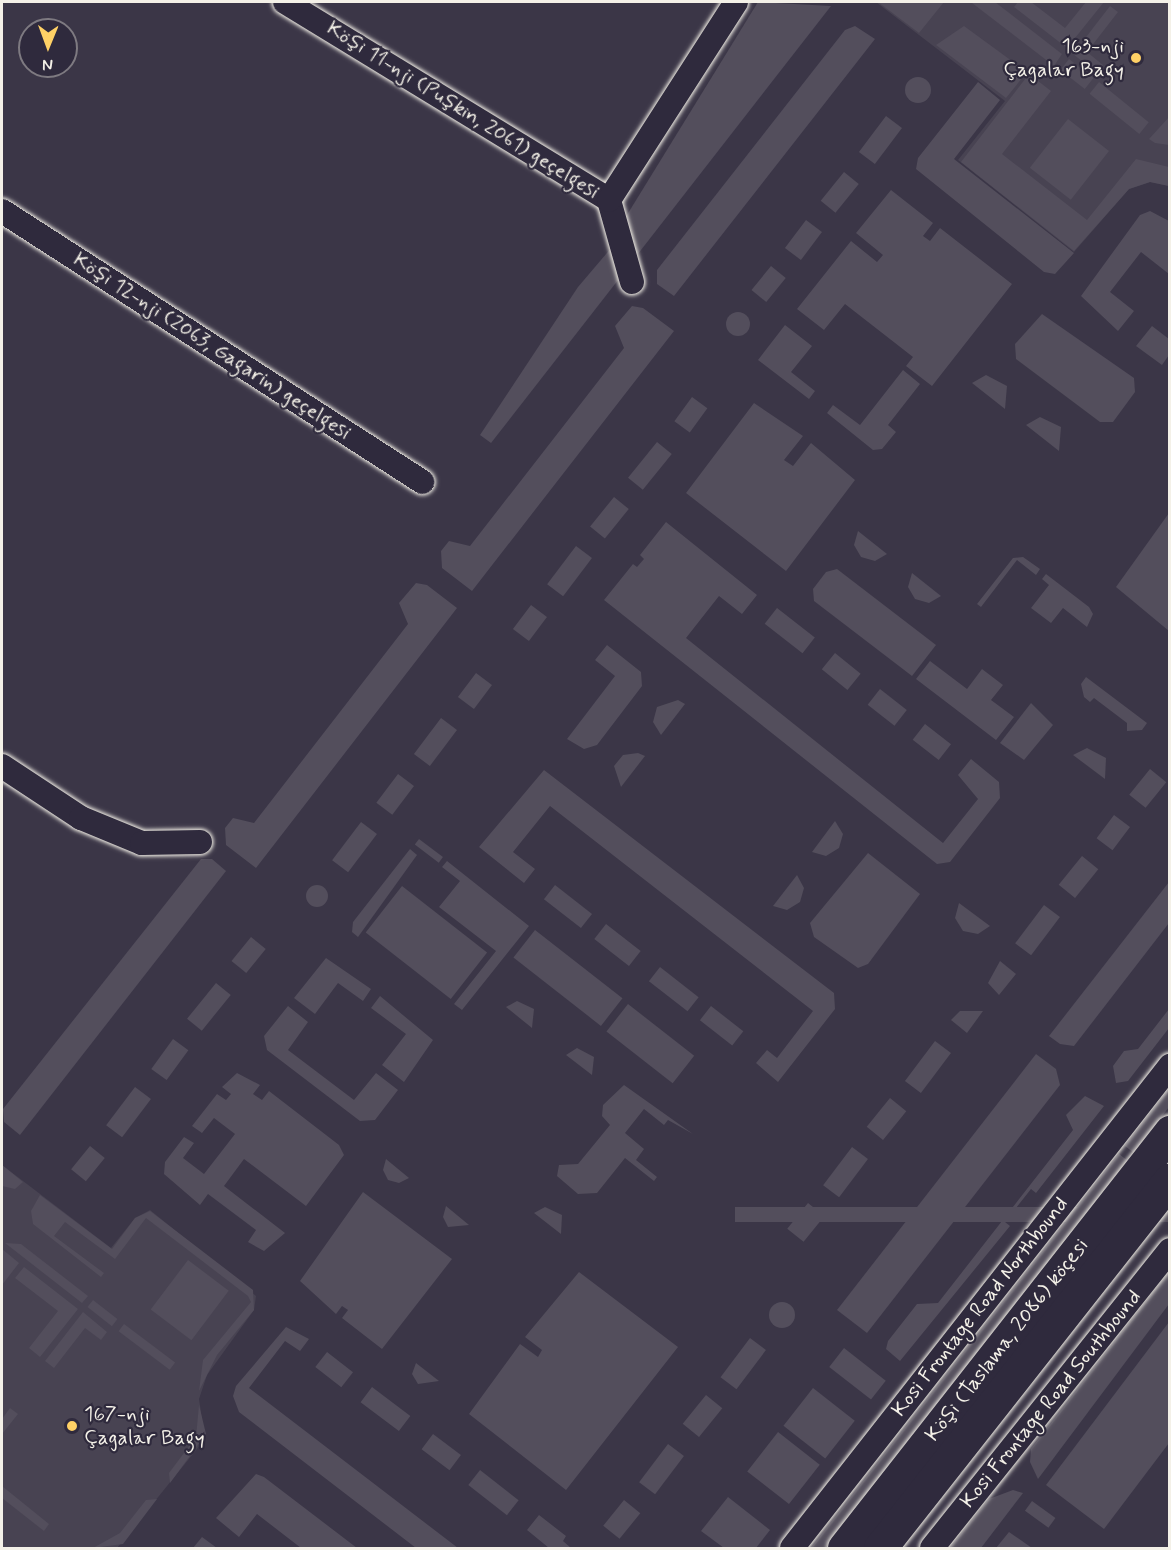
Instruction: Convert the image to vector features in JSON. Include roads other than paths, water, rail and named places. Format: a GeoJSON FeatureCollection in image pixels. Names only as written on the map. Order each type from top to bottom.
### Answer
{"type":"FeatureCollection","features":[{"type":"Feature","properties":{"kind":"main road","name":"Köşi (Taslama, 2086) köçesi"},"geometry":{"type":"LineString","coordinates":[[844,1548],[1170,1132]]}},
{"type":"Feature","properties":{"kind":"main road","name":"Köşi (Taslama, 2086) köçesi"},"geometry":{"type":"LineString","coordinates":[[880,1548],[1170,1179]]}},
{"type":"Feature","properties":{"kind":"street","name":"Köşi 11-nji (Puşkin, 2061) geçelgesi"},"geometry":{"type":"LineString","coordinates":[[285,2],[609,200]]}},
{"type":"Feature","properties":{"kind":"street"},"geometry":{"type":"LineString","coordinates":[[632,282],[609,200],[736,2]]}},
{"type":"Feature","properties":{"kind":"street","name":"Köşi 12-nji (2063, Gagarin) geçelgesi"},"geometry":{"type":"LineString","coordinates":[[2,211],[422,482]]}},
{"type":"Feature","properties":{"kind":"street"},"geometry":{"type":"LineString","coordinates":[[2,766],[81,818],[142,843],[200,842]]}},
{"type":"Feature","properties":{"kind":"street","name":"Kosi Frontage Road Northbound"},"geometry":{"type":"LineString","coordinates":[[792,1548],[1170,1066]]}},
{"type":"Feature","properties":{"kind":"street","name":"Kosi Frontage Road Southbound"},"geometry":{"type":"LineString","coordinates":[[932,1548],[1170,1250]]}},
{"type":"Feature","properties":{"kind":"place","name":"163-nji Çagalar Bagy"},"geometry":{"type":"Point","coordinates":[1136,58]}},
{"type":"Feature","properties":{"kind":"place","name":"167-nji Çagalar Bagy"},"geometry":{"type":"Point","coordinates":[72,1426]}}]}
